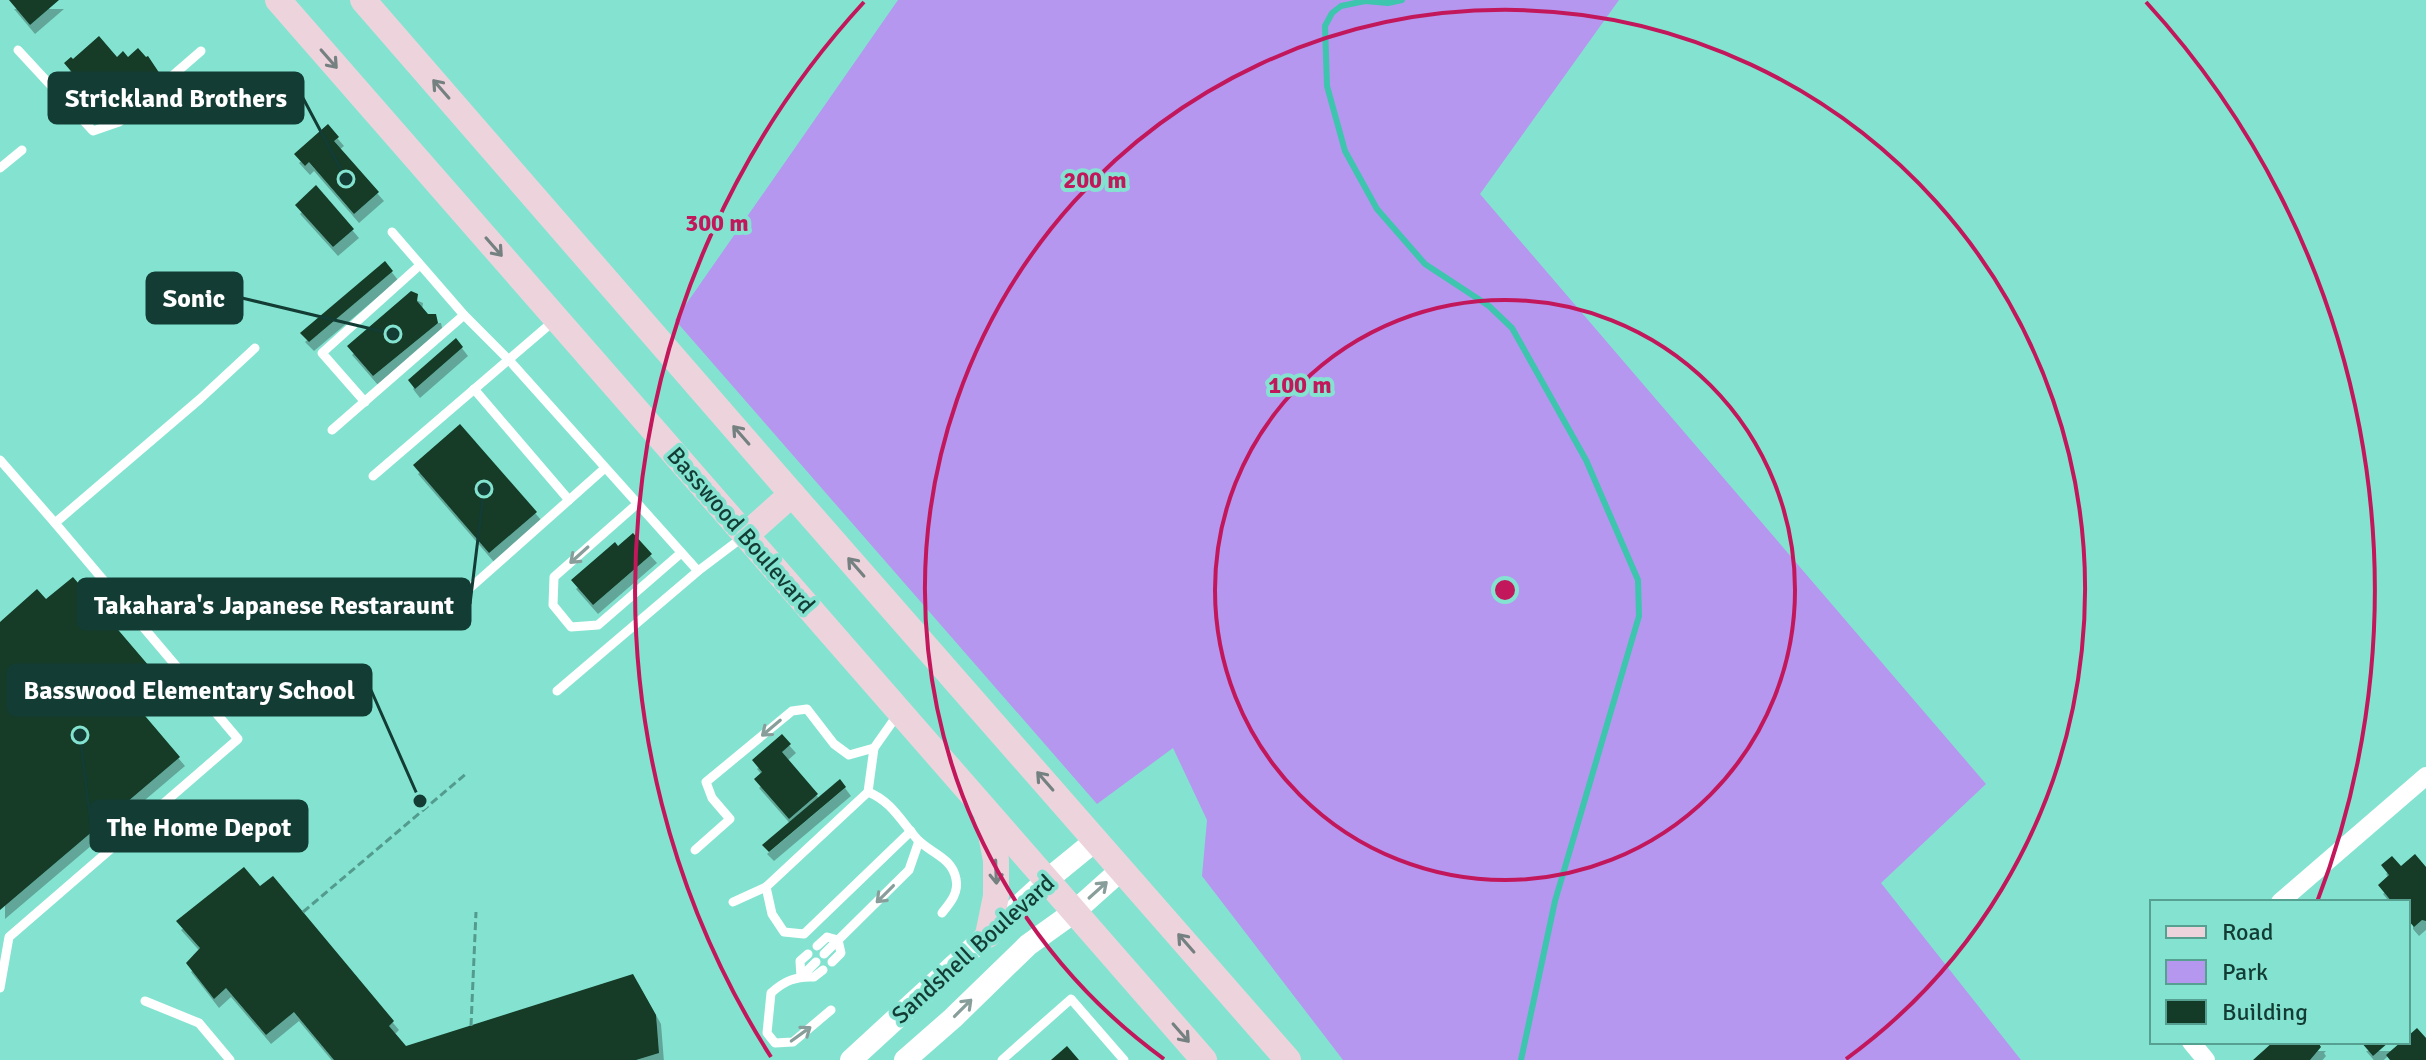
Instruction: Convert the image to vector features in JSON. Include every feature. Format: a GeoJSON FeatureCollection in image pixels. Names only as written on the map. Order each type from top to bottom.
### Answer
{"type":"FeatureCollection","features":[{"type":"Feature","properties":{"kind":"main road","name":"Basswood Boulevard"},"geometry":{"type":"LineString","coordinates":[[278,0],[1204,1060]]}},
{"type":"Feature","properties":{"kind":"main road"},"geometry":{"type":"LineString","coordinates":[[363,0],[1288,1060]]}},
{"type":"Feature","properties":{"kind":"main road"},"geometry":{"type":"LineString","coordinates":[[746,535],[792,494]]}},
{"type":"Feature","properties":{"kind":"main road"},"geometry":{"type":"LineString","coordinates":[[986,810],[996,860],[996,896],[988,935]]}},
{"type":"Feature","properties":{"kind":"street"},"geometry":{"type":"LineString","coordinates":[[2282,900],[2426,776]]}},
{"type":"Feature","properties":{"kind":"street","name":"Sandshell Boulevard"},"geometry":{"type":"LineString","coordinates":[[851,1060],[1047,880],[1096,840]]}},
{"type":"Feature","properties":{"kind":"street","name":"Sandshell Boulevard"},"geometry":{"type":"LineString","coordinates":[[905,1060],[1028,945],[1074,912],[1122,869]]}},
{"type":"Feature","properties":{"kind":"street"},"geometry":{"type":"LineString","coordinates":[[2193,1044],[2206,1060]]}},
{"type":"Feature","properties":{"kind":"lane"},"geometry":{"type":"LineString","coordinates":[[18,50],[93,131],[119,122],[201,51]]}},
{"type":"Feature","properties":{"kind":"lane"},"geometry":{"type":"LineString","coordinates":[[0,168],[22,150]]}},
{"type":"Feature","properties":{"kind":"lane"},"geometry":{"type":"LineString","coordinates":[[392,232],[698,571]]}},
{"type":"Feature","properties":{"kind":"lane"},"geometry":{"type":"LineString","coordinates":[[365,402],[322,353],[420,265]]}},
{"type":"Feature","properties":{"kind":"lane"},"geometry":{"type":"LineString","coordinates":[[332,430],[464,315]]}},
{"type":"Feature","properties":{"kind":"lane"},"geometry":{"type":"LineString","coordinates":[[373,476],[557,319]]}},
{"type":"Feature","properties":{"kind":"lane"},"geometry":{"type":"LineString","coordinates":[[55,523],[188,410],[255,348]]}},
{"type":"Feature","properties":{"kind":"lane"},"geometry":{"type":"LineString","coordinates":[[474,389],[569,500]]}},
{"type":"Feature","properties":{"kind":"lane"},"geometry":{"type":"LineString","coordinates":[[0,460],[238,739],[9,937],[0,988]]}},
{"type":"Feature","properties":{"kind":"lane"},"geometry":{"type":"LineString","coordinates":[[470,588],[605,468]]}},
{"type":"Feature","properties":{"kind":"lane"},"geometry":{"type":"LineString","coordinates":[[637,504],[554,577],[553,605],[571,627],[598,625],[681,553]]}},
{"type":"Feature","properties":{"kind":"lane"},"geometry":{"type":"LineString","coordinates":[[557,691],[698,571],[746,535]]}},
{"type":"Feature","properties":{"kind":"lane"},"geometry":{"type":"LineString","coordinates":[[695,850],[730,819],[712,798],[706,782],[792,711],[807,709],[829,738],[849,755],[874,748]]}},
{"type":"Feature","properties":{"kind":"lane"},"geometry":{"type":"LineString","coordinates":[[733,902],[766,887],[868,792],[874,748],[900,712]]}},
{"type":"Feature","properties":{"kind":"lane"},"geometry":{"type":"LineString","coordinates":[[868,792],[883,798],[919,841],[948,863],[956,879],[955,896],[942,913]]}},
{"type":"Feature","properties":{"kind":"lane"},"geometry":{"type":"LineString","coordinates":[[766,887],[772,914],[784,932],[804,934],[911,831]]}},
{"type":"Feature","properties":{"kind":"lane"},"geometry":{"type":"LineString","coordinates":[[828,958],[838,940],[909,870],[919,841]]}},
{"type":"Feature","properties":{"kind":"lane"},"geometry":{"type":"LineString","coordinates":[[817,946],[827,937],[838,940]]}},
{"type":"Feature","properties":{"kind":"lane"},"geometry":{"type":"LineString","coordinates":[[801,977],[800,961],[808,954]]}},
{"type":"Feature","properties":{"kind":"lane"},"geometry":{"type":"LineString","coordinates":[[801,977],[816,962]]}},
{"type":"Feature","properties":{"kind":"lane"},"geometry":{"type":"LineString","coordinates":[[823,970],[814,977],[801,977],[781,984],[771,993],[767,1033],[775,1043],[793,1042],[831,1010]]}},
{"type":"Feature","properties":{"kind":"lane"},"geometry":{"type":"LineString","coordinates":[[1002,1060],[1071,999],[1124,1060]]}},
{"type":"Feature","properties":{"kind":"lane"},"geometry":{"type":"LineString","coordinates":[[145,1001],[199,1023],[230,1060]]}},
{"type":"Feature","properties":{"kind":"path"},"geometry":{"type":"LineString","coordinates":[[303,912],[467,773]]}},
{"type":"Feature","properties":{"kind":"path"},"geometry":{"type":"LineString","coordinates":[[471,1026],[476,912]]}},
{"type":"Feature","properties":{"kind":"green space"},"geometry":{"type":"Polygon","coordinates":[[[898,0],[1619,0],[1480,194],[1986,784],[1881,883],[2021,1060],[1343,1060],[1202,876],[1207,820],[1173,748],[1097,804],[675,320],[898,0]]]}},
{"type":"Feature","properties":{"kind":"building"},"geometry":{"type":"Polygon","coordinates":[[[9,0],[59,0],[30,25],[9,0]]]}},
{"type":"Feature","properties":{"kind":"building"},"geometry":{"type":"Polygon","coordinates":[[[99,36],[117,57],[123,51],[128,57],[138,48],[148,56],[162,77],[118,114],[110,117],[64,63],[99,36]]]}},
{"type":"Feature","properties":{"kind":"building"},"geometry":{"type":"Polygon","coordinates":[[[328,124],[339,137],[334,141],[379,192],[354,214],[309,162],[305,166],[294,154],[328,124]]]}},
{"type":"Feature","properties":{"kind":"building"},"geometry":{"type":"Polygon","coordinates":[[[316,185],[354,229],[333,247],[295,205],[316,185]]]}},
{"type":"Feature","properties":{"kind":"building"},"geometry":{"type":"Polygon","coordinates":[[[385,261],[393,271],[309,342],[300,333],[385,261]]]}},
{"type":"Feature","properties":{"kind":"building"},"geometry":{"type":"Polygon","coordinates":[[[411,291],[418,294],[417,301],[428,314],[436,314],[438,323],[373,376],[347,346],[411,291]]]}},
{"type":"Feature","properties":{"kind":"building"},"geometry":{"type":"Polygon","coordinates":[[[456,338],[463,347],[415,389],[408,380],[456,338]]]}},
{"type":"Feature","properties":{"kind":"building"},"geometry":{"type":"Polygon","coordinates":[[[460,424],[537,512],[489,553],[413,465],[460,424]]]}},
{"type":"Feature","properties":{"kind":"building"},"geometry":{"type":"Polygon","coordinates":[[[633,533],[652,554],[593,605],[571,580],[615,542],[618,546],[633,533]]]}},
{"type":"Feature","properties":{"kind":"building"},"geometry":{"type":"Polygon","coordinates":[[[73,577],[155,673],[129,697],[180,757],[0,910],[0,622],[37,589],[46,599],[73,577]]]}},
{"type":"Feature","properties":{"kind":"building"},"geometry":{"type":"Polygon","coordinates":[[[782,734],[791,744],[782,752],[818,794],[789,819],[754,779],[762,772],[752,760],[782,734]]]}},
{"type":"Feature","properties":{"kind":"building"},"geometry":{"type":"Polygon","coordinates":[[[840,779],[846,787],[769,852],[762,845],[840,779]]]}},
{"type":"Feature","properties":{"kind":"building"},"geometry":{"type":"Polygon","coordinates":[[[2415,854],[2426,867],[2426,921],[2422,920],[2414,927],[2410,922],[2410,900],[2390,900],[2378,885],[2389,875],[2381,865],[2392,856],[2401,866],[2415,854]]]}},
{"type":"Feature","properties":{"kind":"building"},"geometry":{"type":"Polygon","coordinates":[[[244,867],[260,886],[273,876],[394,1021],[389,1026],[406,1046],[633,974],[656,1015],[659,1053],[636,1060],[334,1060],[294,1012],[266,1035],[226,988],[214,999],[186,963],[200,948],[176,921],[244,867]]]}},
{"type":"Feature","properties":{"kind":"building"},"geometry":{"type":"Polygon","coordinates":[[[2417,1028],[2426,1038],[2426,1060],[2390,1060],[2386,1055],[2399,1044],[2410,1044],[2410,1034],[2417,1028]]]}},
{"type":"Feature","properties":{"kind":"building"},"geometry":{"type":"Polygon","coordinates":[[[2271,1044],[2319,1044],[2321,1047],[2310,1060],[2253,1060],[2271,1044]]]}},
{"type":"Feature","properties":{"kind":"building"},"geometry":{"type":"Polygon","coordinates":[[[2363,1044],[2387,1044],[2373,1056],[2363,1044]]]}},
{"type":"Feature","properties":{"kind":"building"},"geometry":{"type":"Polygon","coordinates":[[[1067,1046],[1079,1060],[1051,1060],[1067,1046]]]}},
{"type":"Feature","properties":{"kind":"waterway"},"geometry":{"type":"LineString","coordinates":[[1402,0],[1388,3],[1365,1],[1341,6],[1332,13],[1325,26],[1327,86],[1345,151],[1377,209],[1425,264],[1489,306],[1512,328],[1586,460],[1638,580],[1639,616],[1555,901],[1521,1060]]}},
{"type":"Feature","properties":{"kind":"place","name":"Strickland Brothers"},"geometry":{"type":"Point","coordinates":[346,179]}},
{"type":"Feature","properties":{"kind":"place","name":"Sonic"},"geometry":{"type":"Point","coordinates":[393,334]}},
{"type":"Feature","properties":{"kind":"place","name":"Takahara's Japanese Restaraunt"},"geometry":{"type":"Point","coordinates":[484,489]}},
{"type":"Feature","properties":{"kind":"place","name":"The Home Depot"},"geometry":{"type":"Point","coordinates":[80,735]}},
{"type":"Feature","properties":{"kind":"place","name":"Basswood Elementary School"},"geometry":{"type":"Point","coordinates":[420,801]}}]}
